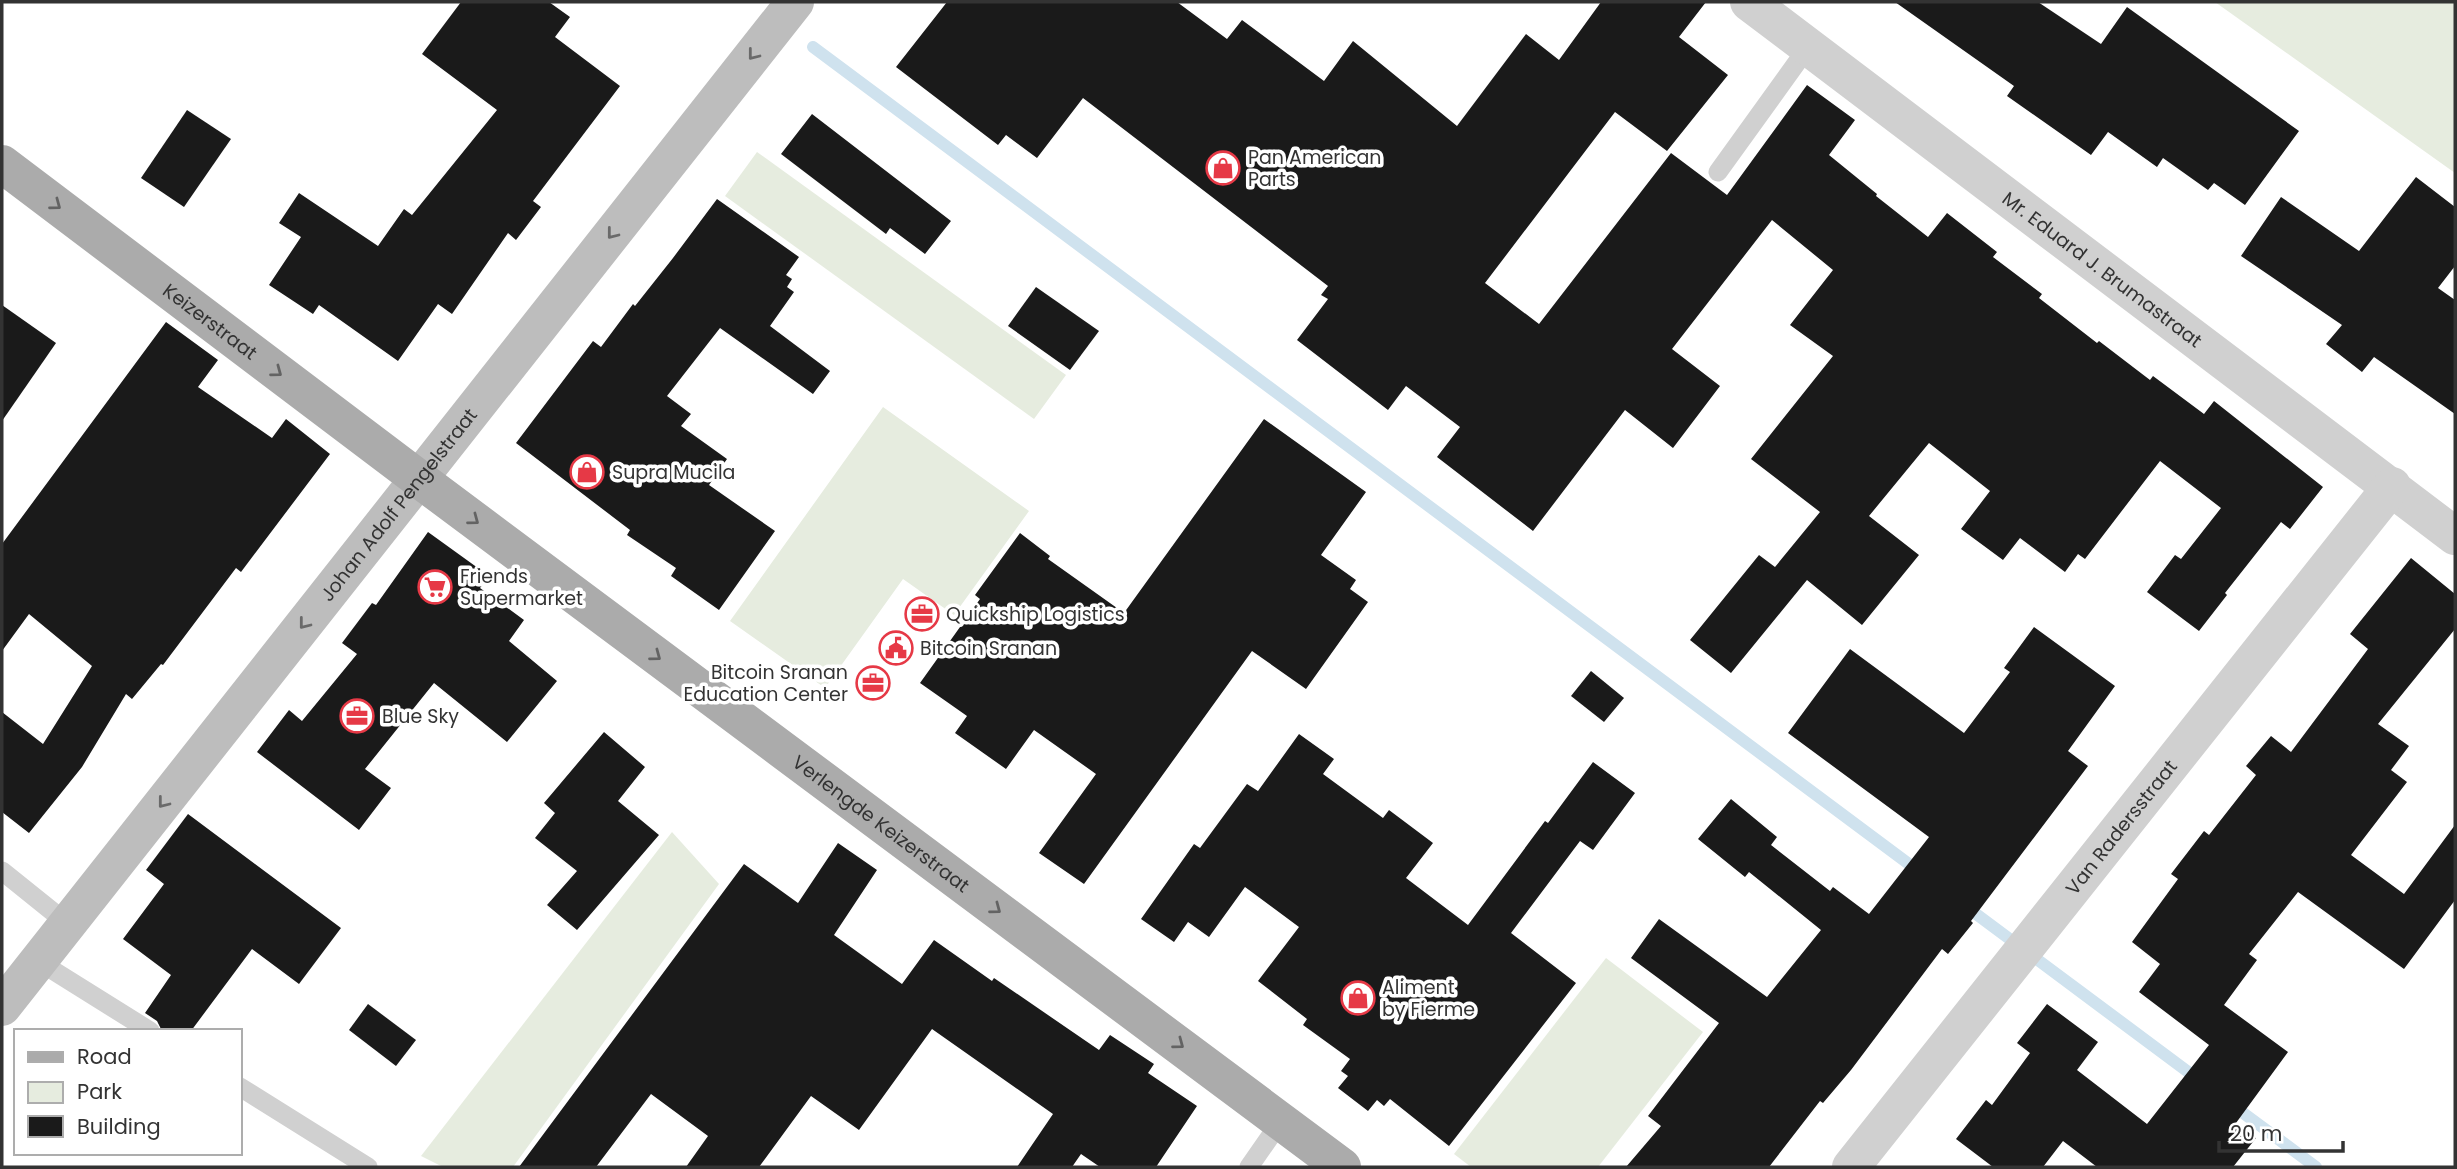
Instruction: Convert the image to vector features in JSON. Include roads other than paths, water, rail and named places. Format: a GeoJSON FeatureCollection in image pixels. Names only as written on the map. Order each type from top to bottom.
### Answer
{"type":"FeatureCollection","features":[{"type":"Feature","properties":{"kind":"main road","name":"Johan Adolf Pengelstraat"},"geometry":{"type":"LineString","coordinates":[[2,1007],[795,2]]}},
{"type":"Feature","properties":{"kind":"main road","name":"Keizerstraat"},"geometry":{"type":"LineString","coordinates":[[2,164],[419,479]]}},
{"type":"Feature","properties":{"kind":"main road","name":"Verlengde Keizerstraat"},"geometry":{"type":"LineString","coordinates":[[419,479],[1342,1167]]}},
{"type":"Feature","properties":{"kind":"street","name":"Mr. Eduard J. Brumastraat"},"geometry":{"type":"LineString","coordinates":[[1749,2],[2455,536]]}},
{"type":"Feature","properties":{"kind":"street","name":"Van Radersstraat"},"geometry":{"type":"LineString","coordinates":[[1851,1167],[2392,486]]}},
{"type":"Feature","properties":{"kind":"lane"},"geometry":{"type":"LineString","coordinates":[[1718,172],[1808,47]]}},
{"type":"Feature","properties":{"kind":"lane"},"geometry":{"type":"LineString","coordinates":[[2,871],[68,924]]}},
{"type":"Feature","properties":{"kind":"lane"},"geometry":{"type":"LineString","coordinates":[[38,961],[147,1029]]}},
{"type":"Feature","properties":{"kind":"lane"},"geometry":{"type":"LineString","coordinates":[[242,1088],[368,1167]]}},
{"type":"Feature","properties":{"kind":"lane"},"geometry":{"type":"LineString","coordinates":[[1249,1167],[1281,1121]]}},
{"type":"Feature","properties":{"kind":"waterway"},"geometry":{"type":"LineString","coordinates":[[813,47],[1921,873]]}},
{"type":"Feature","properties":{"kind":"waterway"},"geometry":{"type":"LineString","coordinates":[[1964,905],[2199,1080]]}},
{"type":"Feature","properties":{"kind":"waterway"},"geometry":{"type":"LineString","coordinates":[[2231,1104],[2316,1167]]}},
{"type":"Feature","properties":{"kind":"place","name":"Pan American Parts"},"geometry":{"type":"Point","coordinates":[1223,168]}},
{"type":"Feature","properties":{"kind":"place","name":"Supra Mucila"},"geometry":{"type":"Point","coordinates":[587,472]}},
{"type":"Feature","properties":{"kind":"place","name":"Friends Supermarket"},"geometry":{"type":"Point","coordinates":[435,587]}},
{"type":"Feature","properties":{"kind":"place","name":"Quickship Logistics"},"geometry":{"type":"Point","coordinates":[922,614]}},
{"type":"Feature","properties":{"kind":"place","name":"Bitcoin Sranan"},"geometry":{"type":"Point","coordinates":[896,648]}},
{"type":"Feature","properties":{"kind":"place","name":"Bitcoin Sranan Education Center"},"geometry":{"type":"Point","coordinates":[873,683]}},
{"type":"Feature","properties":{"kind":"place","name":"Blue Sky"},"geometry":{"type":"Point","coordinates":[357,716]}},
{"type":"Feature","properties":{"kind":"place","name":"Aliment by Fierme"},"geometry":{"type":"Point","coordinates":[1358,998]}}]}
